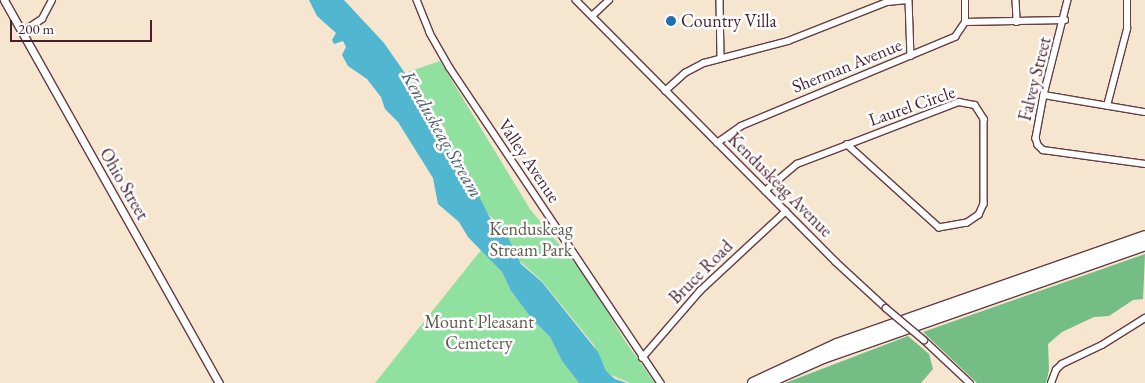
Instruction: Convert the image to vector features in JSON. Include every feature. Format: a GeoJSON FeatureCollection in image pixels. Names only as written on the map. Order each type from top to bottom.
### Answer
{"type":"FeatureCollection","features":[{"type":"Feature","properties":{"kind":"highway"},"geometry":{"type":"LineString","coordinates":[[754,383],[837,344],[1145,236]]}},
{"type":"Feature","properties":{"kind":"highway"},"geometry":{"type":"LineString","coordinates":[[767,383],[823,358],[1145,245]]}},
{"type":"Feature","properties":{"kind":"street","name":"Ohio Street"},"geometry":{"type":"LineString","coordinates":[[4,0],[219,383]]}},
{"type":"Feature","properties":{"kind":"street"},"geometry":{"type":"LineString","coordinates":[[22,32],[42,19],[52,0]]}},
{"type":"Feature","properties":{"kind":"street","name":"Valley Avenue"},"geometry":{"type":"LineString","coordinates":[[417,0],[430,33],[450,68],[642,358],[661,383]]}},
{"type":"Feature","properties":{"kind":"street","name":"Kenduskeag Avenue"},"geometry":{"type":"LineString","coordinates":[[576,0],[765,191],[886,308],[970,383]]}},
{"type":"Feature","properties":{"kind":"street"},"geometry":{"type":"LineString","coordinates":[[592,16],[609,0]]}},
{"type":"Feature","properties":{"kind":"street"},"geometry":{"type":"LineString","coordinates":[[720,0],[721,58]]}},
{"type":"Feature","properties":{"kind":"street"},"geometry":{"type":"LineString","coordinates":[[665,90],[695,67],[721,58],[788,41],[887,2],[908,0],[911,56]]}},
{"type":"Feature","properties":{"kind":"street"},"geometry":{"type":"LineString","coordinates":[[965,0],[966,22],[1065,20]]}},
{"type":"Feature","properties":{"kind":"street"},"geometry":{"type":"LineString","coordinates":[[1016,0],[1016,22]]}},
{"type":"Feature","properties":{"kind":"street","name":"Falvey Street"},"geometry":{"type":"LineString","coordinates":[[1068,0],[1065,20],[1044,95],[1036,138],[1043,150],[1145,164]]}},
{"type":"Feature","properties":{"kind":"street"},"geometry":{"type":"LineString","coordinates":[[1107,106],[1128,29],[1127,0]]}},
{"type":"Feature","properties":{"kind":"street","name":"Sherman Avenue"},"geometry":{"type":"LineString","coordinates":[[717,143],[741,126],[955,37],[966,22]]}},
{"type":"Feature","properties":{"kind":"street"},"geometry":{"type":"LineString","coordinates":[[1044,95],[1145,112]]}},
{"type":"Feature","properties":{"kind":"street","name":"Laurel Circle"},"geometry":{"type":"LineString","coordinates":[[765,191],[797,164],[958,102],[975,105],[984,119],[982,211],[967,223],[939,228],[847,145]]}},
{"type":"Feature","properties":{"kind":"street","name":"Bruce Road"},"geometry":{"type":"LineString","coordinates":[[642,358],[700,290],[786,211]]}},
{"type":"Feature","properties":{"kind":"street"},"geometry":{"type":"LineString","coordinates":[[1051,383],[1056,370],[1062,364],[1145,318]]}},
{"type":"Feature","properties":{"kind":"green space","name":"Kenduskeag Stream Park"},"geometry":{"type":"Polygon","coordinates":[[[440,61],[530,209],[587,278],[625,341],[655,383],[630,383],[604,372],[594,345],[542,281],[514,256],[503,228],[487,213],[456,167],[445,128],[427,107],[419,88],[413,86],[414,82],[408,72],[440,61]]]}},
{"type":"Feature","properties":{"kind":"green space","name":"Mount Pleasant Cemetery"},"geometry":{"type":"Polygon","coordinates":[[[481,250],[502,272],[511,291],[532,319],[550,337],[562,361],[579,383],[375,383],[481,250]]]}},
{"type":"Feature","properties":{"kind":"green space"},"geometry":{"type":"Polygon","coordinates":[[[1145,254],[1143,299],[1133,300],[1109,316],[1094,317],[1062,332],[1048,344],[1049,370],[1046,383],[977,383],[923,332],[1145,254]]]}},
{"type":"Feature","properties":{"kind":"green space"},"geometry":{"type":"Polygon","coordinates":[[[908,336],[929,354],[933,369],[921,383],[785,383],[908,336]]]}},
{"type":"Feature","properties":{"kind":"water","name":"Kenduskeag Stream"},"geometry":{"type":"Polygon","coordinates":[[[309,0],[344,0],[384,43],[439,122],[455,169],[479,196],[490,218],[504,229],[521,264],[542,282],[598,352],[606,371],[615,379],[627,383],[579,383],[562,361],[550,337],[532,319],[511,291],[502,272],[468,237],[459,222],[438,204],[433,178],[398,122],[385,109],[381,97],[367,79],[348,66],[342,55],[346,47],[343,41],[334,44],[332,40],[336,33],[317,16],[309,0]]]}},
{"type":"Feature","properties":{"kind":"place","name":"Country Villa"},"geometry":{"type":"Point","coordinates":[671,21]}}]}
